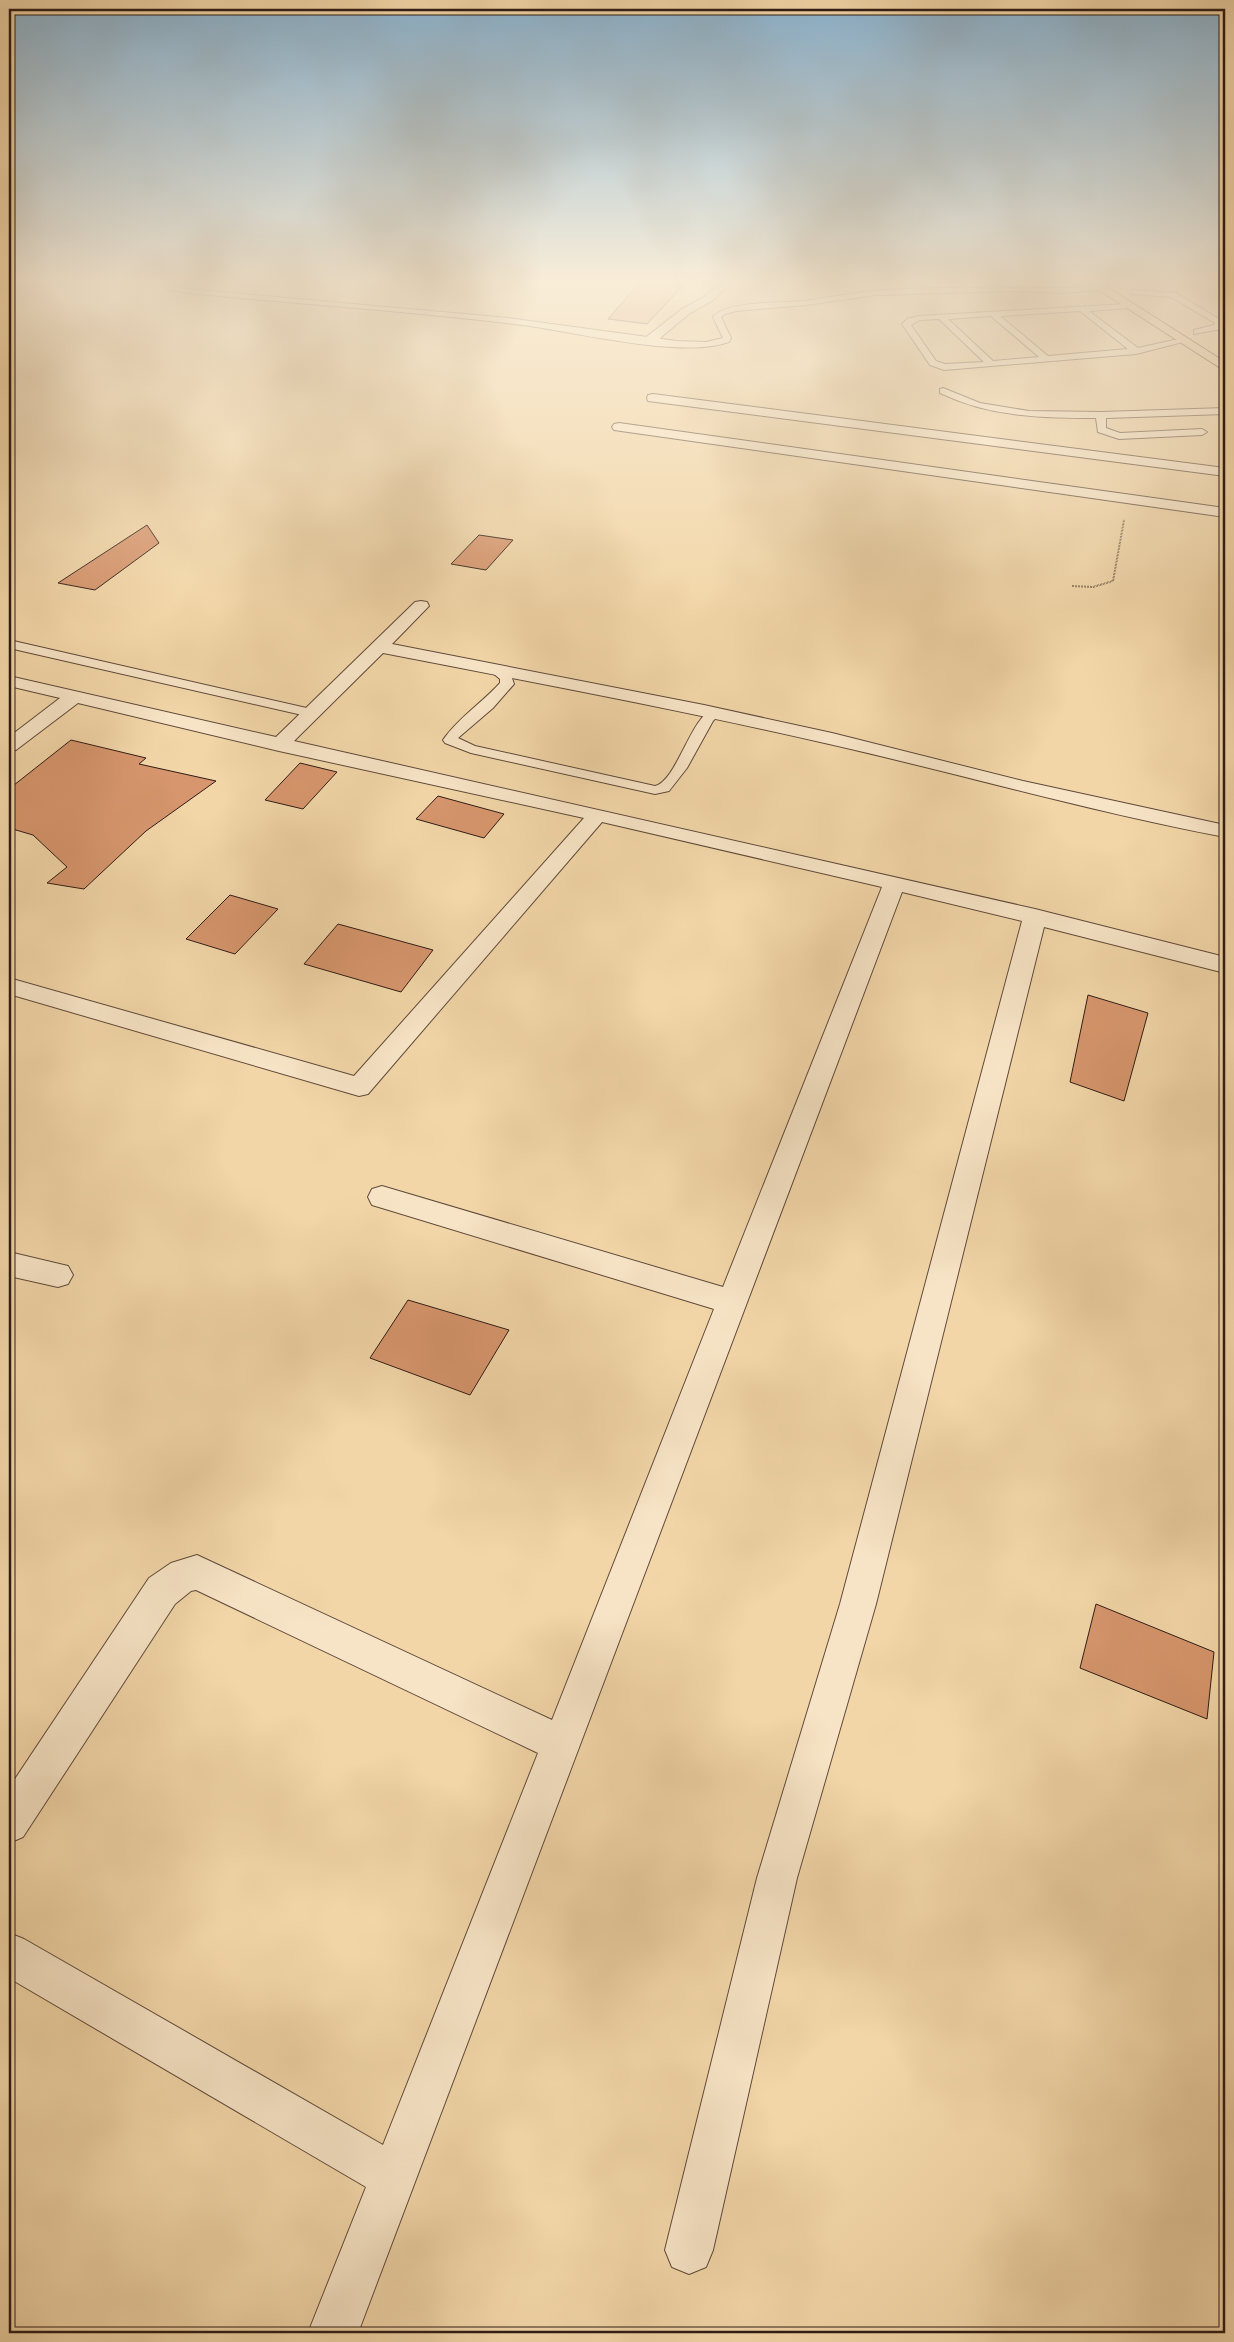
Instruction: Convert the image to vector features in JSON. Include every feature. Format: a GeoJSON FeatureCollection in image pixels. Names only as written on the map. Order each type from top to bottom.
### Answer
{"type":"FeatureCollection","features":[{"type":"Feature","properties":{"kind":"street"},"geometry":{"type":"LineString","coordinates":[[653,398],[1225,472]]}},
{"type":"Feature","properties":{"kind":"street"},"geometry":{"type":"LineString","coordinates":[[620,427],[1225,513]]}},
{"type":"Feature","properties":{"kind":"street"},"geometry":{"type":"LineString","coordinates":[[279,745],[421,606]]}},
{"type":"Feature","properties":{"kind":"street"},"geometry":{"type":"LineString","coordinates":[[380,647],[714,713],[832,739],[1023,787],[1225,831]]}},
{"type":"Feature","properties":{"kind":"street"},"geometry":{"type":"LineString","coordinates":[[9,681],[279,745],[1035,916],[1225,964]]}},
{"type":"Feature","properties":{"kind":"street"},"geometry":{"type":"LineString","coordinates":[[9,746],[74,697]]}},
{"type":"Feature","properties":{"kind":"street"},"geometry":{"type":"LineString","coordinates":[[9,986],[359,1087],[596,817]]}},
{"type":"Feature","properties":{"kind":"street"},"geometry":{"type":"LineString","coordinates":[[333,2333],[894,884]]}},
{"type":"Feature","properties":{"kind":"street"},"geometry":{"type":"LineString","coordinates":[[689,2250],[777,1878],[858,1604],[1035,916]]}},
{"type":"Feature","properties":{"kind":"street"},"geometry":{"type":"LineString","coordinates":[[382,1197],[732,1302]]}},
{"type":"Feature","properties":{"kind":"street"},"geometry":{"type":"LineString","coordinates":[[9,1264],[58,1276]]}},
{"type":"Feature","properties":{"kind":"street"},"geometry":{"type":"LineString","coordinates":[[9,1823],[162,1591],[183,1575],[197,1572],[561,1744]]}},
{"type":"Feature","properties":{"kind":"street"},"geometry":{"type":"LineString","coordinates":[[9,1954],[393,2177]]}},
{"type":"Feature","properties":{"kind":"lane"},"geometry":{"type":"LineString","coordinates":[[947,392],[974,406],[1034,415],[1225,411]]}},
{"type":"Feature","properties":{"kind":"lane"},"geometry":{"type":"LineString","coordinates":[[1101,415],[1101,430],[1118,436],[1202,432]]}},
{"type":"Feature","properties":{"kind":"lane"},"geometry":{"type":"LineString","coordinates":[[9,644],[311,713]]}},
{"type":"Feature","properties":{"kind":"lane"},"geometry":{"type":"LineString","coordinates":[[495,669],[506,678],[507,684],[488,705],[456,732],[450,740],[471,749],[654,790],[664,788],[680,768],[707,719],[714,713]]}},
{"type":"Feature","properties":{"kind":"path"},"geometry":{"type":"LineString","coordinates":[[1072,586],[1091,588],[1103,586],[1113,581],[1124,515],[1121,498]]}},
{"type":"Feature","properties":{"kind":"building"},"geometry":{"type":"Polygon","coordinates":[[[147,525],[159,543],[95,590],[58,583],[147,525]]]}},
{"type":"Feature","properties":{"kind":"building"},"geometry":{"type":"Polygon","coordinates":[[[479,535],[513,540],[486,570],[451,564],[479,535]]]}},
{"type":"Feature","properties":{"kind":"building"},"geometry":{"type":"Polygon","coordinates":[[[71,740],[146,758],[139,764],[216,781],[146,831],[84,889],[47,883],[67,867],[33,835],[9,828],[9,789],[71,740]]]}},
{"type":"Feature","properties":{"kind":"building"},"geometry":{"type":"Polygon","coordinates":[[[300,763],[337,772],[303,809],[265,800],[300,763]]]}},
{"type":"Feature","properties":{"kind":"building"},"geometry":{"type":"Polygon","coordinates":[[[438,796],[504,814],[484,838],[416,819],[438,796]]]}},
{"type":"Feature","properties":{"kind":"building"},"geometry":{"type":"Polygon","coordinates":[[[230,895],[278,909],[235,954],[186,939],[230,895]]]}},
{"type":"Feature","properties":{"kind":"building"},"geometry":{"type":"Polygon","coordinates":[[[338,924],[433,950],[401,992],[304,964],[338,924]]]}},
{"type":"Feature","properties":{"kind":"building"},"geometry":{"type":"Polygon","coordinates":[[[1088,995],[1148,1013],[1124,1101],[1070,1082],[1088,995]]]}},
{"type":"Feature","properties":{"kind":"building"},"geometry":{"type":"Polygon","coordinates":[[[408,1300],[509,1330],[470,1395],[370,1358],[408,1300]]]}},
{"type":"Feature","properties":{"kind":"building"},"geometry":{"type":"Polygon","coordinates":[[[1096,1604],[1214,1652],[1207,1719],[1080,1668],[1096,1604]]]}}]}
